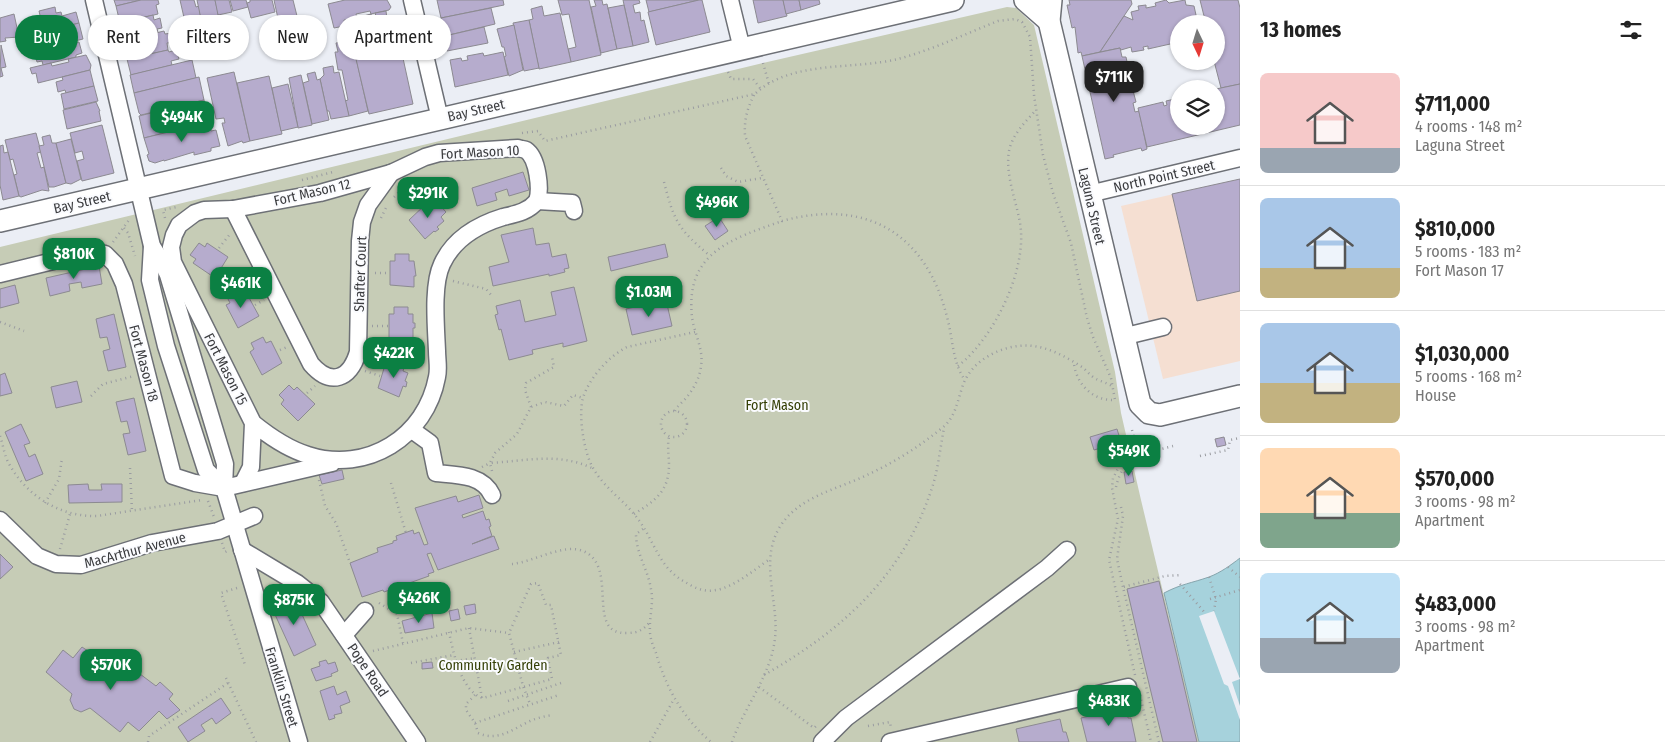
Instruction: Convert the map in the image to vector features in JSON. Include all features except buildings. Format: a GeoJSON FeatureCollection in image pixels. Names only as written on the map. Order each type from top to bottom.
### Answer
{"type":"FeatureCollection","features":[{"type":"Feature","properties":{"kind":"main road","name":"Bay Street"},"geometry":{"type":"LineString","coordinates":[[0,220],[953,0]]}},
{"type":"Feature","properties":{"kind":"main road"},"geometry":{"type":"LineString","coordinates":[[1025,0],[1049,21]]}},
{"type":"Feature","properties":{"kind":"main road","name":"Laguna Street"},"geometry":{"type":"LineString","coordinates":[[1050,0],[1049,21],[1137,397],[1144,409],[1155,414],[1165,414],[1240,396]]}},
{"type":"Feature","properties":{"kind":"street","name":"Franklin Street"},"geometry":{"type":"LineString","coordinates":[[94,0],[152,246],[150,280],[166,346],[206,470],[225,492],[299,742]]}},
{"type":"Feature","properties":{"kind":"street"},"geometry":{"type":"LineString","coordinates":[[412,0],[440,119]]}},
{"type":"Feature","properties":{"kind":"street"},"geometry":{"type":"LineString","coordinates":[[730,0],[742,49]]}},
{"type":"Feature","properties":{"kind":"street","name":"Fort Mason 10"},"geometry":{"type":"LineString","coordinates":[[391,174],[425,157],[439,153],[518,148],[526,150],[532,158],[540,185],[537,202]]}},
{"type":"Feature","properties":{"kind":"street","name":"North Point Street"},"geometry":{"type":"LineString","coordinates":[[1089,194],[1240,158]]}},
{"type":"Feature","properties":{"kind":"street","name":"Shafter Court"},"geometry":{"type":"LineString","coordinates":[[233,209],[311,364],[321,376],[333,378],[345,374],[354,366],[358,352],[362,222],[368,205],[391,174]]}},
{"type":"Feature","properties":{"kind":"street","name":"Fort Mason 12"},"geometry":{"type":"LineString","coordinates":[[173,262],[171,247],[179,225],[186,218],[204,210],[233,209],[320,192],[391,174]]}},
{"type":"Feature","properties":{"kind":"street"},"geometry":{"type":"LineString","coordinates":[[225,492],[243,483],[370,455],[394,444],[412,430],[426,411],[438,374],[436,334],[438,279],[441,264],[453,247],[469,230],[525,211],[537,202],[572,203],[574,211]]}},
{"type":"Feature","properties":{"kind":"street"},"geometry":{"type":"LineString","coordinates":[[0,274],[90,252],[105,254]]}},
{"type":"Feature","properties":{"kind":"street","name":"Fort Mason 18"},"geometry":{"type":"LineString","coordinates":[[105,254],[115,264],[124,284],[173,476],[225,492]]}},
{"type":"Feature","properties":{"kind":"street","name":"Fort Mason 15"},"geometry":{"type":"LineString","coordinates":[[173,262],[253,423]]}},
{"type":"Feature","properties":{"kind":"street"},"geometry":{"type":"LineString","coordinates":[[1122,337],[1163,328]]}},
{"type":"Feature","properties":{"kind":"street"},"geometry":{"type":"LineString","coordinates":[[243,483],[252,467],[253,423]]}},
{"type":"Feature","properties":{"kind":"street"},"geometry":{"type":"LineString","coordinates":[[253,423],[276,439],[308,455],[346,460]]}},
{"type":"Feature","properties":{"kind":"street"},"geometry":{"type":"LineString","coordinates":[[412,430],[430,443],[436,473],[466,476],[488,487],[492,495]]}},
{"type":"Feature","properties":{"kind":"street","name":"MacArthur Avenue"},"geometry":{"type":"LineString","coordinates":[[0,520],[37,556],[56,564],[81,565],[152,543],[218,531],[254,516]]}},
{"type":"Feature","properties":{"kind":"street","name":"Pope Road"},"geometry":{"type":"LineString","coordinates":[[242,550],[297,583],[321,602],[417,742]]}},
{"type":"Feature","properties":{"kind":"street"},"geometry":{"type":"LineString","coordinates":[[822,742],[846,718],[1047,568],[1066,550]]}},
{"type":"Feature","properties":{"kind":"street"},"geometry":{"type":"LineString","coordinates":[[344,635],[372,607]]}},
{"type":"Feature","properties":{"kind":"street"},"geometry":{"type":"LineString","coordinates":[[890,742],[1134,685]]}},
{"type":"Feature","properties":{"kind":"path"},"geometry":{"type":"LineString","coordinates":[[782,221],[750,150],[745,129],[747,107],[760,88],[799,73],[817,69],[896,60],[998,21],[1015,18],[1026,27],[1030,37],[1036,110],[1048,174],[1070,243],[1087,318],[1114,388],[1116,400],[1102,399],[1089,392],[1075,373],[1074,364]]}},
{"type":"Feature","properties":{"kind":"path"},"geometry":{"type":"LineString","coordinates":[[763,63],[769,84]]}},
{"type":"Feature","properties":{"kind":"path"},"geometry":{"type":"LineString","coordinates":[[728,72],[731,79],[753,79],[760,88]]}},
{"type":"Feature","properties":{"kind":"path"},"geometry":{"type":"LineString","coordinates":[[719,101],[755,94]]}},
{"type":"Feature","properties":{"kind":"path"},"geometry":{"type":"LineString","coordinates":[[958,366],[978,347],[995,321],[1009,292],[1018,264],[1021,233],[1009,168],[1009,153],[1014,138],[1036,110]]}},
{"type":"Feature","properties":{"kind":"path"},"geometry":{"type":"LineString","coordinates":[[721,168],[726,176],[738,182],[762,178]]}},
{"type":"Feature","properties":{"kind":"path"},"geometry":{"type":"LineString","coordinates":[[664,182],[674,219],[690,238],[710,255]]}},
{"type":"Feature","properties":{"kind":"path"},"geometry":{"type":"LineString","coordinates":[[392,199],[400,191],[418,210]]}},
{"type":"Feature","properties":{"kind":"path"},"geometry":{"type":"LineString","coordinates":[[380,220],[389,203]]}},
{"type":"Feature","properties":{"kind":"path"},"geometry":{"type":"LineString","coordinates":[[669,437],[661,429],[661,420],[667,413],[675,411],[695,386],[702,364],[701,353],[694,332],[692,308],[694,286],[698,275],[710,255],[740,236],[782,221],[814,215],[848,214],[882,226],[911,246],[927,266],[940,296],[958,366],[965,380]]}},
{"type":"Feature","properties":{"kind":"path"},"geometry":{"type":"LineString","coordinates":[[105,254],[129,220]]}},
{"type":"Feature","properties":{"kind":"path"},"geometry":{"type":"LineString","coordinates":[[219,248],[232,230],[235,234]]}},
{"type":"Feature","properties":{"kind":"path"},"geometry":{"type":"LineString","coordinates":[[373,265],[373,282]]}},
{"type":"Feature","properties":{"kind":"path"},"geometry":{"type":"LineString","coordinates":[[373,273],[389,273]]}},
{"type":"Feature","properties":{"kind":"path"},"geometry":{"type":"LineString","coordinates":[[438,279],[475,285],[486,289],[492,296]]}},
{"type":"Feature","properties":{"kind":"path"},"geometry":{"type":"LineString","coordinates":[[372,334],[373,317]]}},
{"type":"Feature","properties":{"kind":"path"},"geometry":{"type":"LineString","coordinates":[[0,322],[24,331]]}},
{"type":"Feature","properties":{"kind":"path"},"geometry":{"type":"LineString","coordinates":[[368,326],[388,326]]}},
{"type":"Feature","properties":{"kind":"path"},"geometry":{"type":"LineString","coordinates":[[694,332],[627,347],[606,361],[583,398],[584,446],[593,469],[634,514],[644,528],[660,559],[676,577],[702,590],[714,590],[731,584],[770,559]]}},
{"type":"Feature","properties":{"kind":"path"},"geometry":{"type":"LineString","coordinates":[[732,742],[738,724],[759,687],[772,654],[776,638],[770,559],[778,531],[796,508],[813,498],[870,474],[897,460],[944,426],[951,419],[965,380],[975,366],[984,359],[1009,348],[1020,346],[1045,348],[1067,357],[1096,379],[1108,383],[1114,388]]}},
{"type":"Feature","properties":{"kind":"path"},"geometry":{"type":"LineString","coordinates":[[490,463],[495,453],[521,429],[531,407],[526,394],[526,383],[554,367],[552,357]]}},
{"type":"Feature","properties":{"kind":"path"},"geometry":{"type":"LineString","coordinates":[[369,367],[365,371],[380,376]]}},
{"type":"Feature","properties":{"kind":"path"},"geometry":{"type":"LineString","coordinates":[[90,396],[103,384],[147,372]]}},
{"type":"Feature","properties":{"kind":"path"},"geometry":{"type":"LineString","coordinates":[[313,381],[318,384]]}},
{"type":"Feature","properties":{"kind":"path"},"geometry":{"type":"LineString","coordinates":[[531,407],[545,402],[564,406],[573,395],[583,398]]}},
{"type":"Feature","properties":{"kind":"path"},"geometry":{"type":"LineString","coordinates":[[669,437],[680,436],[687,426],[683,415],[675,411]]}},
{"type":"Feature","properties":{"kind":"path"},"geometry":{"type":"LineString","coordinates":[[764,675],[790,661],[840,625],[884,579],[911,537],[931,491],[944,426]]}},
{"type":"Feature","properties":{"kind":"path"},"geometry":{"type":"LineString","coordinates":[[1132,430],[1138,455]]}},
{"type":"Feature","properties":{"kind":"path"},"geometry":{"type":"LineString","coordinates":[[1142,433],[1113,478],[1112,488],[1118,519],[1109,560],[1134,685],[1151,742]]}},
{"type":"Feature","properties":{"kind":"path"},"geometry":{"type":"LineString","coordinates":[[0,436],[8,461],[24,486],[45,503],[70,514],[97,516],[132,511],[225,492]]}},
{"type":"Feature","properties":{"kind":"path"},"geometry":{"type":"LineString","coordinates":[[634,514],[661,495],[666,485],[669,465],[667,444],[669,437]]}},
{"type":"Feature","properties":{"kind":"path"},"geometry":{"type":"LineString","coordinates":[[1200,456],[1228,450],[1230,440],[1240,438]]}},
{"type":"Feature","properties":{"kind":"path"},"geometry":{"type":"LineString","coordinates":[[1116,487],[1123,470],[1132,457],[1173,446]]}},
{"type":"Feature","properties":{"kind":"path"},"geometry":{"type":"LineString","coordinates":[[45,503],[59,479],[62,458]]}},
{"type":"Feature","properties":{"kind":"path"},"geometry":{"type":"LineString","coordinates":[[466,476],[490,463],[557,458],[578,462],[593,469]]}},
{"type":"Feature","properties":{"kind":"path"},"geometry":{"type":"LineString","coordinates":[[316,467],[325,506],[336,523],[350,562]]}},
{"type":"Feature","properties":{"kind":"path"},"geometry":{"type":"LineString","coordinates":[[130,468],[132,511]]}},
{"type":"Feature","properties":{"kind":"path"},"geometry":{"type":"LineString","coordinates":[[391,483],[406,533]]}},
{"type":"Feature","properties":{"kind":"path"},"geometry":{"type":"LineString","coordinates":[[1121,506],[1123,516],[1117,559],[1159,742]]}},
{"type":"Feature","properties":{"kind":"path"},"geometry":{"type":"LineString","coordinates":[[56,564],[70,514]]}},
{"type":"Feature","properties":{"kind":"path"},"geometry":{"type":"LineString","coordinates":[[644,528],[636,534],[636,544],[652,590],[651,638],[666,684],[674,699],[711,742]]}},
{"type":"Feature","properties":{"kind":"path"},"geometry":{"type":"LineString","coordinates":[[512,564],[524,563],[563,550],[584,551],[592,557],[599,567],[604,590],[603,614],[607,624],[613,630],[623,634],[643,630],[651,621]]}},
{"type":"Feature","properties":{"kind":"path"},"geometry":{"type":"LineString","coordinates":[[1228,567],[1240,578]]}},
{"type":"Feature","properties":{"kind":"path"},"geometry":{"type":"LineString","coordinates":[[1123,587],[1165,576],[1182,575]]}},
{"type":"Feature","properties":{"kind":"path"},"geometry":{"type":"LineString","coordinates":[[1209,577],[1215,597],[1214,611]]}},
{"type":"Feature","properties":{"kind":"path"},"geometry":{"type":"LineString","coordinates":[[449,632],[456,661],[468,688],[475,695],[483,698],[523,686],[552,678],[548,658],[561,655],[551,605],[546,605],[538,583],[534,582],[531,584],[509,633],[523,686],[530,704]]}},
{"type":"Feature","properties":{"kind":"path"},"geometry":{"type":"LineString","coordinates":[[1180,584],[1206,614]]}},
{"type":"Feature","properties":{"kind":"path"},"geometry":{"type":"LineString","coordinates":[[239,588],[221,593],[245,665]]}},
{"type":"Feature","properties":{"kind":"path"},"geometry":{"type":"LineString","coordinates":[[1210,599],[1240,590]]}},
{"type":"Feature","properties":{"kind":"path"},"geometry":{"type":"LineString","coordinates":[[372,607],[397,614],[403,643]]}},
{"type":"Feature","properties":{"kind":"path"},"geometry":{"type":"LineString","coordinates":[[361,658],[376,649],[468,628],[509,633]]}},
{"type":"Feature","properties":{"kind":"path"},"geometry":{"type":"LineString","coordinates":[[468,628],[483,698]]}},
{"type":"Feature","properties":{"kind":"path"},"geometry":{"type":"LineString","coordinates":[[514,652],[558,642]]}},
{"type":"Feature","properties":{"kind":"path"},"geometry":{"type":"LineString","coordinates":[[411,662],[454,655]]}},
{"type":"Feature","properties":{"kind":"path"},"geometry":{"type":"LineString","coordinates":[[456,661],[474,658]]}},
{"type":"Feature","properties":{"kind":"path"},"geometry":{"type":"LineString","coordinates":[[226,678],[256,742]]}},
{"type":"Feature","properties":{"kind":"path"},"geometry":{"type":"LineString","coordinates":[[508,701],[561,682]]}},
{"type":"Feature","properties":{"kind":"path"},"geometry":{"type":"LineString","coordinates":[[148,742],[149,736],[228,683]]}},
{"type":"Feature","properties":{"kind":"path"},"geometry":{"type":"LineString","coordinates":[[759,687],[813,726]]}},
{"type":"Feature","properties":{"kind":"path"},"geometry":{"type":"LineString","coordinates":[[475,695],[466,704],[466,712],[475,723],[478,733],[486,736],[507,734],[528,722],[553,715]]}},
{"type":"Feature","properties":{"kind":"path"},"geometry":{"type":"LineString","coordinates":[[475,723],[559,695]]}},
{"type":"Feature","properties":{"kind":"path"},"geometry":{"type":"LineString","coordinates":[[650,742],[674,699]]}},
{"type":"Feature","properties":{"kind":"path"},"geometry":{"type":"LineString","coordinates":[[789,716],[792,711]]}},
{"type":"Feature","properties":{"kind":"shaded area"},"geometry":{"type":"Polygon","coordinates":[[[1240,179],[1240,361],[1163,379],[1121,206],[1240,179]]]}},
{"type":"Feature","properties":{"kind":"green space","name":"Fort Mason"},"geometry":{"type":"Polygon","coordinates":[[[1007,7],[1016,8],[1034,25],[1115,372],[1121,413],[1141,500],[1199,742],[0,742],[0,247],[763,63],[1007,7]]]}},
{"type":"Feature","properties":{"kind":"water"},"geometry":{"type":"Polygon","coordinates":[[[1240,558],[1240,742],[1199,742],[1164,593],[1213,575],[1240,558]]]}},
{"type":"Feature","properties":{"kind":"pier"},"geometry":{"type":"Polygon","coordinates":[[[1214,611],[1240,679],[1232,682],[1240,706],[1240,720],[1228,686],[1224,684],[1199,616],[1214,611]]]}},
{"type":"Feature","properties":{"kind":"park label","name":"Community Garden"},"geometry":{"type":"Point","coordinates":[493,665]}}]}
